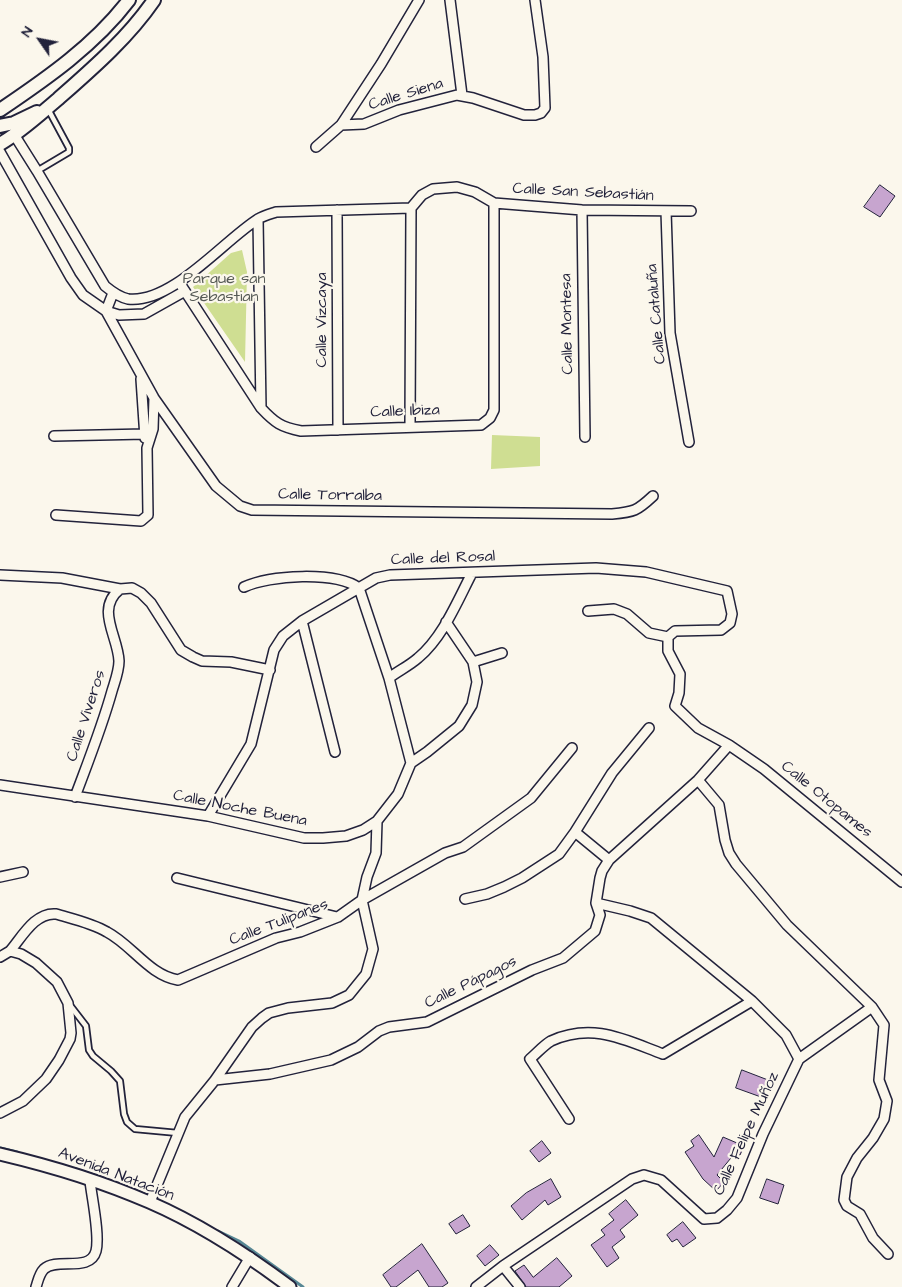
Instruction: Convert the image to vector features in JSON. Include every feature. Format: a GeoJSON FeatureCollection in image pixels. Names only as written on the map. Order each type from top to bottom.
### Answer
{"type":"FeatureCollection","features":[{"type":"Feature","properties":{"kind":"main road"},"geometry":{"type":"LineString","coordinates":[[0,110],[41,83],[71,59],[97,35],[129,0]]}},
{"type":"Feature","properties":{"kind":"main road"},"geometry":{"type":"LineString","coordinates":[[0,144],[15,136],[80,80],[124,38],[154,0]]}},
{"type":"Feature","properties":{"kind":"main road"},"geometry":{"type":"LineString","coordinates":[[0,126],[14,123],[48,108]]}},
{"type":"Feature","properties":{"kind":"street"},"geometry":{"type":"LineString","coordinates":[[316,147],[341,125],[419,0]]}},
{"type":"Feature","properties":{"kind":"street"},"geometry":{"type":"LineString","coordinates":[[450,0],[462,95]]}},
{"type":"Feature","properties":{"kind":"street","name":"Calle Siena"},"geometry":{"type":"LineString","coordinates":[[341,125],[364,124],[398,110],[445,97],[462,95],[524,115],[536,116],[541,114],[545,108],[543,56],[535,0]]}},
{"type":"Feature","properties":{"kind":"street"},"geometry":{"type":"LineString","coordinates":[[15,136],[38,171],[105,286],[113,293],[127,298],[147,298],[180,282],[258,219],[276,212],[411,208],[410,426]]}},
{"type":"Feature","properties":{"kind":"street","name":"Calle Torralba"},"geometry":{"type":"LineString","coordinates":[[0,152],[71,278],[83,295],[106,311],[119,315],[144,314],[185,291]]}},
{"type":"Feature","properties":{"kind":"street","name":"Calle San Sebastián"},"geometry":{"type":"LineString","coordinates":[[411,208],[422,195],[433,189],[457,187],[475,192],[494,203],[582,210],[691,211]]}},
{"type":"Feature","properties":{"kind":"street","name":"Calle Ibiza"},"geometry":{"type":"LineString","coordinates":[[180,282],[261,408],[274,422],[284,428],[301,432],[410,426],[481,425],[493,414],[494,410],[494,203]]}},
{"type":"Feature","properties":{"kind":"street","name":"Calle Vizcaya"},"geometry":{"type":"LineString","coordinates":[[337,210],[338,430]]}},
{"type":"Feature","properties":{"kind":"street","name":"Calle Montesa"},"geometry":{"type":"LineString","coordinates":[[582,210],[585,438]]}},
{"type":"Feature","properties":{"kind":"street","name":"Calle Cataluña"},"geometry":{"type":"LineString","coordinates":[[666,212],[670,333],[690,442]]}},
{"type":"Feature","properties":{"kind":"street"},"geometry":{"type":"LineString","coordinates":[[258,219],[261,408]]}},
{"type":"Feature","properties":{"kind":"street"},"geometry":{"type":"LineString","coordinates":[[106,311],[113,293]]}},
{"type":"Feature","properties":{"kind":"street","name":"Calle Torralba"},"geometry":{"type":"LineString","coordinates":[[106,311],[154,398],[216,486],[240,506],[252,510],[612,514],[629,512],[640,508],[653,496]]}},
{"type":"Feature","properties":{"kind":"street"},"geometry":{"type":"LineString","coordinates":[[56,515],[141,521],[146,518],[149,513],[147,448],[141,376]]}},
{"type":"Feature","properties":{"kind":"street"},"geometry":{"type":"LineString","coordinates":[[147,448],[152,429],[154,398]]}},
{"type":"Feature","properties":{"kind":"street"},"geometry":{"type":"LineString","coordinates":[[54,436],[145,434]]}},
{"type":"Feature","properties":{"kind":"street","name":"Calle del Rosal"},"geometry":{"type":"LineString","coordinates":[[208,816],[251,744],[274,650],[283,636],[302,621],[376,578],[390,575],[596,568],[646,572],[727,591],[732,614],[730,623],[721,630],[675,631],[668,637]]}},
{"type":"Feature","properties":{"kind":"street"},"geometry":{"type":"LineString","coordinates":[[388,678],[418,658],[446,622],[472,573]]}},
{"type":"Feature","properties":{"kind":"street"},"geometry":{"type":"LineString","coordinates":[[0,575],[62,578],[120,589],[132,588],[142,593],[151,603],[181,650],[202,661],[230,662],[270,670]]}},
{"type":"Feature","properties":{"kind":"street"},"geometry":{"type":"LineString","coordinates":[[244,587],[252,583],[274,578],[315,577],[345,580],[359,588],[388,678],[412,763]]}},
{"type":"Feature","properties":{"kind":"street","name":"Calle Viveros"},"geometry":{"type":"LineString","coordinates":[[75,797],[110,698],[118,669],[119,660],[107,611],[115,593],[120,589]]}},
{"type":"Feature","properties":{"kind":"street"},"geometry":{"type":"LineString","coordinates":[[588,611],[614,609],[627,614],[649,633],[668,637]]}},
{"type":"Feature","properties":{"kind":"street"},"geometry":{"type":"LineString","coordinates":[[302,621],[336,752]]}},
{"type":"Feature","properties":{"kind":"street","name":"Calle Noche Buena"},"geometry":{"type":"LineString","coordinates":[[0,785],[208,816],[304,838],[346,836],[363,830],[377,821],[398,794],[412,763],[459,726],[472,705],[477,682],[473,662],[446,622]]}},
{"type":"Feature","properties":{"kind":"street","name":"Calle Otopames"},"geometry":{"type":"LineString","coordinates":[[668,637],[668,651],[680,674],[679,693],[675,706],[698,728],[729,745],[764,769],[902,882]]}},
{"type":"Feature","properties":{"kind":"street"},"geometry":{"type":"LineString","coordinates":[[473,662],[502,653]]}},
{"type":"Feature","properties":{"kind":"street"},"geometry":{"type":"LineString","coordinates":[[465,899],[487,894],[522,878],[559,854],[612,773],[649,728]]}},
{"type":"Feature","properties":{"kind":"street","name":"Calle Pápagos"},"geometry":{"type":"LineString","coordinates":[[214,1080],[270,1074],[331,1060],[358,1047],[378,1031],[389,1027],[427,1022],[478,995],[563,958],[594,931],[600,915],[596,903],[602,871],[609,860],[698,780],[729,745]]}},
{"type":"Feature","properties":{"kind":"street","name":"Calle Tulipanes"},"geometry":{"type":"LineString","coordinates":[[0,957],[10,952],[36,921],[49,913],[108,932],[157,971],[170,979],[178,980],[276,938],[300,932],[338,917],[362,900],[445,853],[463,847],[531,798],[572,748]]}},
{"type":"Feature","properties":{"kind":"street"},"geometry":{"type":"LineString","coordinates":[[698,780],[720,805],[729,853],[736,864],[787,925],[872,1007],[884,1025],[879,1080],[887,1101],[884,1119],[873,1138],[857,1158],[847,1177],[844,1200],[847,1206],[860,1214],[873,1238],[888,1254]]}},
{"type":"Feature","properties":{"kind":"street"},"geometry":{"type":"LineString","coordinates":[[150,1202],[189,1110],[214,1080],[252,1028],[269,1013],[288,1008],[332,1003],[349,995],[366,974],[373,949],[362,900],[367,877],[376,853],[377,821]]}},
{"type":"Feature","properties":{"kind":"street"},"geometry":{"type":"LineString","coordinates":[[575,832],[609,860]]}},
{"type":"Feature","properties":{"kind":"street"},"geometry":{"type":"LineString","coordinates":[[0,877],[22,872]]}},
{"type":"Feature","properties":{"kind":"street"},"geometry":{"type":"LineString","coordinates":[[177,878],[338,917]]}},
{"type":"Feature","properties":{"kind":"street","name":"Calle Felipe Muñoz"},"geometry":{"type":"LineString","coordinates":[[476,1287],[503,1266],[632,1179],[644,1175],[661,1180],[704,1219],[717,1218],[737,1198],[763,1134],[799,1059],[786,1035],[752,1000],[651,918],[596,903]]}},
{"type":"Feature","properties":{"kind":"street"},"geometry":{"type":"LineString","coordinates":[[0,1113],[23,1101],[46,1080],[60,1060],[70,1039],[68,1003],[57,982],[36,963],[21,954],[10,952]]}},
{"type":"Feature","properties":{"kind":"street"},"geometry":{"type":"LineString","coordinates":[[569,1120],[530,1059],[550,1042],[580,1033],[611,1034],[663,1054],[752,1000]]}},
{"type":"Feature","properties":{"kind":"street"},"geometry":{"type":"LineString","coordinates":[[799,1059],[872,1007]]}},
{"type":"Feature","properties":{"kind":"street","name":"Avenida Natación"},"geometry":{"type":"LineString","coordinates":[[0,1154],[56,1168],[150,1202],[223,1240],[250,1257],[290,1287]]}},
{"type":"Feature","properties":{"kind":"street"},"geometry":{"type":"LineString","coordinates":[[36,1287],[38,1277],[44,1269],[51,1265],[88,1261],[94,1257],[98,1241],[90,1181]]}},
{"type":"Feature","properties":{"kind":"street"},"geometry":{"type":"LineString","coordinates":[[232,1287],[250,1257]]}},
{"type":"Feature","properties":{"kind":"street"},"geometry":{"type":"LineString","coordinates":[[503,1266],[520,1287]]}},
{"type":"Feature","properties":{"kind":"lane"},"geometry":{"type":"LineString","coordinates":[[38,171],[68,154],[70,150],[48,108]]}},
{"type":"Feature","properties":{"kind":"lane"},"geometry":{"type":"LineString","coordinates":[[68,1003],[86,1026],[89,1050],[93,1056],[120,1081],[124,1114],[127,1122],[136,1128],[178,1133]]}},
{"type":"Feature","properties":{"kind":"green space","name":"Parque san Sebastian"},"geometry":{"type":"Polygon","coordinates":[[[242,250],[247,272],[245,362],[193,287],[231,253],[242,250]]]}},
{"type":"Feature","properties":{"kind":"green space"},"geometry":{"type":"Polygon","coordinates":[[[492,435],[540,437],[540,466],[491,469],[492,435]]]}},
{"type":"Feature","properties":{"kind":"building"},"geometry":{"type":"Polygon","coordinates":[[[880,185],[895,196],[880,217],[864,207],[880,185]]]}},
{"type":"Feature","properties":{"kind":"building"},"geometry":{"type":"Polygon","coordinates":[[[742,1070],[768,1080],[761,1097],[736,1088],[742,1070]]]}},
{"type":"Feature","properties":{"kind":"building"},"geometry":{"type":"Polygon","coordinates":[[[699,1135],[714,1157],[723,1137],[744,1146],[740,1155],[735,1153],[717,1175],[724,1182],[716,1191],[703,1179],[685,1152],[694,1146],[691,1141],[699,1135]]]}},
{"type":"Feature","properties":{"kind":"building"},"geometry":{"type":"Polygon","coordinates":[[[542,1141],[551,1153],[539,1162],[530,1151],[542,1141]]]}},
{"type":"Feature","properties":{"kind":"building"},"geometry":{"type":"Polygon","coordinates":[[[551,1179],[561,1197],[548,1205],[545,1200],[522,1220],[511,1206],[526,1193],[551,1179]]]}},
{"type":"Feature","properties":{"kind":"building"},"geometry":{"type":"Polygon","coordinates":[[[767,1179],[784,1185],[778,1204],[760,1198],[767,1179]]]}},
{"type":"Feature","properties":{"kind":"building"},"geometry":{"type":"Polygon","coordinates":[[[626,1200],[638,1215],[620,1230],[625,1237],[612,1247],[619,1258],[607,1267],[591,1245],[605,1235],[601,1230],[614,1220],[609,1214],[626,1200]]]}},
{"type":"Feature","properties":{"kind":"building"},"geometry":{"type":"Polygon","coordinates":[[[463,1215],[470,1226],[456,1234],[449,1224],[463,1215]]]}},
{"type":"Feature","properties":{"kind":"building"},"geometry":{"type":"Polygon","coordinates":[[[683,1222],[696,1238],[683,1247],[677,1239],[672,1242],[667,1235],[683,1222]]]}},
{"type":"Feature","properties":{"kind":"building"},"geometry":{"type":"Polygon","coordinates":[[[422,1244],[448,1283],[442,1287],[429,1287],[418,1270],[396,1287],[391,1287],[383,1275],[422,1244]]]}},
{"type":"Feature","properties":{"kind":"building"},"geometry":{"type":"Polygon","coordinates":[[[490,1245],[499,1255],[485,1266],[477,1256],[490,1245]]]}},
{"type":"Feature","properties":{"kind":"building"},"geometry":{"type":"Polygon","coordinates":[[[557,1258],[572,1276],[559,1287],[526,1287],[515,1271],[524,1265],[533,1277],[557,1258]]]}},
{"type":"Feature","properties":{"kind":"waterway"},"geometry":{"type":"LineString","coordinates":[[0,1148],[17,1152]]}},
{"type":"Feature","properties":{"kind":"waterway"},"geometry":{"type":"LineString","coordinates":[[76,1169],[96,1176]]}},
{"type":"Feature","properties":{"kind":"waterway"},"geometry":{"type":"LineString","coordinates":[[218,1231],[239,1241],[303,1287]]}}]}
